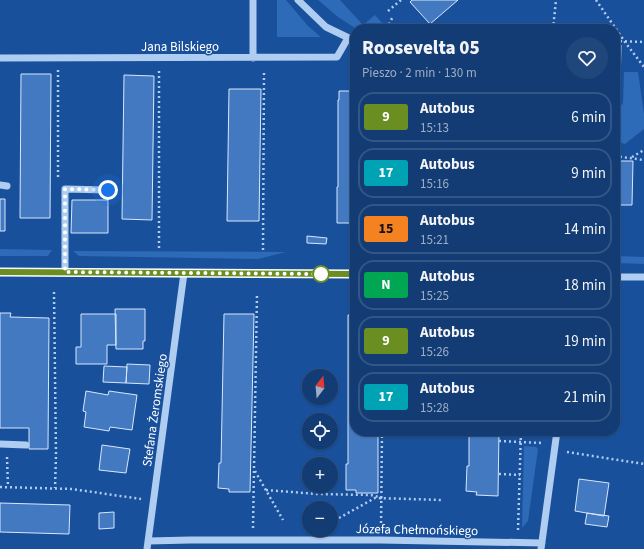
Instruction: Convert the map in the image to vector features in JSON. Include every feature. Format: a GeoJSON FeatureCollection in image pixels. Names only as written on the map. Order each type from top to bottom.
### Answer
{"type":"FeatureCollection","features":[{"type":"Feature","properties":{"kind":"street"},"geometry":{"type":"LineString","coordinates":[[253,0],[253,58]]}},
{"type":"Feature","properties":{"kind":"street"},"geometry":{"type":"LineString","coordinates":[[298,0],[326,27],[348,38]]}},
{"type":"Feature","properties":{"kind":"street","name":"Jana Bilskiego"},"geometry":{"type":"LineString","coordinates":[[0,58],[337,58],[348,38]]}},
{"type":"Feature","properties":{"kind":"street"},"geometry":{"type":"LineString","coordinates":[[65,272],[65,189],[108,190]]}},
{"type":"Feature","properties":{"kind":"street"},"geometry":{"type":"LineString","coordinates":[[0,272],[350,274]]}},
{"type":"Feature","properties":{"kind":"street","name":"Stefana Żeromskiego"},"geometry":{"type":"LineString","coordinates":[[147,549],[184,273]]}},
{"type":"Feature","properties":{"kind":"street"},"geometry":{"type":"LineString","coordinates":[[620,277],[644,277]]}},
{"type":"Feature","properties":{"kind":"street"},"geometry":{"type":"LineString","coordinates":[[541,546],[556,436]]}},
{"type":"Feature","properties":{"kind":"street"},"geometry":{"type":"LineString","coordinates":[[3,445],[26,445]]}},
{"type":"Feature","properties":{"kind":"street","name":"Józefa Chełmońskiego"},"geometry":{"type":"LineString","coordinates":[[148,541],[380,540],[541,546]]}},
{"type":"Feature","properties":{"kind":"path"},"geometry":{"type":"LineString","coordinates":[[388,11],[401,0]]}},
{"type":"Feature","properties":{"kind":"path"},"geometry":{"type":"LineString","coordinates":[[554,24],[556,0]]}},
{"type":"Feature","properties":{"kind":"path"},"geometry":{"type":"LineString","coordinates":[[596,0],[613,24]]}},
{"type":"Feature","properties":{"kind":"path"},"geometry":{"type":"LineString","coordinates":[[389,24],[393,16]]}},
{"type":"Feature","properties":{"kind":"path"},"geometry":{"type":"LineString","coordinates":[[620,35],[644,67]]}},
{"type":"Feature","properties":{"kind":"path"},"geometry":{"type":"LineString","coordinates":[[620,42],[644,42]]}},
{"type":"Feature","properties":{"kind":"path"},"geometry":{"type":"LineString","coordinates":[[58,70],[58,186]]}},
{"type":"Feature","properties":{"kind":"path"},"geometry":{"type":"LineString","coordinates":[[159,70],[159,248]]}},
{"type":"Feature","properties":{"kind":"path"},"geometry":{"type":"LineString","coordinates":[[263,250],[264,72]]}},
{"type":"Feature","properties":{"kind":"path"},"geometry":{"type":"LineString","coordinates":[[632,157],[644,150]]}},
{"type":"Feature","properties":{"kind":"path"},"geometry":{"type":"LineString","coordinates":[[620,156],[644,160]]}},
{"type":"Feature","properties":{"kind":"path"},"geometry":{"type":"LineString","coordinates":[[54,292],[55,488]]}},
{"type":"Feature","properties":{"kind":"path"},"geometry":{"type":"LineString","coordinates":[[252,540],[255,471],[257,294]]}},
{"type":"Feature","properties":{"kind":"path"},"geometry":{"type":"LineString","coordinates":[[380,540],[382,436]]}},
{"type":"Feature","properties":{"kind":"path"},"geometry":{"type":"LineString","coordinates":[[518,536],[521,436]]}},
{"type":"Feature","properties":{"kind":"path"},"geometry":{"type":"LineString","coordinates":[[499,440],[542,442]]}},
{"type":"Feature","properties":{"kind":"path"},"geometry":{"type":"LineString","coordinates":[[3,445],[8,487]]}},
{"type":"Feature","properties":{"kind":"path"},"geometry":{"type":"LineString","coordinates":[[562,452],[644,464]]}},
{"type":"Feature","properties":{"kind":"path"},"geometry":{"type":"LineString","coordinates":[[255,471],[283,520]]}},
{"type":"Feature","properties":{"kind":"path"},"geometry":{"type":"LineString","coordinates":[[499,474],[520,475]]}},
{"type":"Feature","properties":{"kind":"path"},"geometry":{"type":"LineString","coordinates":[[0,487],[55,488],[141,499]]}},
{"type":"Feature","properties":{"kind":"path"},"geometry":{"type":"LineString","coordinates":[[266,490],[318,494],[371,495],[382,498]]}},
{"type":"Feature","properties":{"kind":"path"},"geometry":{"type":"LineString","coordinates":[[339,518],[375,498],[442,500]]}},
{"type":"Feature","properties":{"kind":"shaded area"},"geometry":{"type":"Polygon","coordinates":[[[277,0],[286,0],[308,26],[321,37],[277,37],[277,0]]]}},
{"type":"Feature","properties":{"kind":"shaded area"},"geometry":{"type":"Polygon","coordinates":[[[318,0],[340,0],[362,24],[350,25],[338,17],[318,0]]]}},
{"type":"Feature","properties":{"kind":"shaded area"},"geometry":{"type":"Polygon","coordinates":[[[375,15],[383,24],[364,24],[375,15]]]}},
{"type":"Feature","properties":{"kind":"shaded area"},"geometry":{"type":"Polygon","coordinates":[[[624,72],[638,72],[644,114],[644,129],[625,144],[620,142],[620,107],[623,103],[624,72]]]}},
{"type":"Feature","properties":{"kind":"shaded area"},"geometry":{"type":"Polygon","coordinates":[[[0,249],[52,250],[48,256],[0,256],[0,249]]]}},
{"type":"Feature","properties":{"kind":"shaded area"},"geometry":{"type":"Polygon","coordinates":[[[73,251],[286,252],[258,259],[79,256],[73,251]]]}},
{"type":"Feature","properties":{"kind":"shaded area"},"geometry":{"type":"Polygon","coordinates":[[[620,256],[644,257],[644,264],[620,263],[620,256]]]}},
{"type":"Feature","properties":{"kind":"shaded area"},"geometry":{"type":"Polygon","coordinates":[[[524,446],[536,447],[538,449],[528,521],[522,528],[524,446]]]}},
{"type":"Feature","properties":{"kind":"building"},"geometry":{"type":"Polygon","coordinates":[[[412,0],[458,0],[430,24],[410,2],[412,0]]]}},
{"type":"Feature","properties":{"kind":"building"},"geometry":{"type":"Polygon","coordinates":[[[620,45],[621,45],[620,89],[620,45]]]}},
{"type":"Feature","properties":{"kind":"building"},"geometry":{"type":"Polygon","coordinates":[[[21,74],[51,74],[50,218],[20,218],[21,74]]]}},
{"type":"Feature","properties":{"kind":"building"},"geometry":{"type":"Polygon","coordinates":[[[124,75],[154,76],[152,220],[122,219],[124,75]]]}},
{"type":"Feature","properties":{"kind":"building"},"geometry":{"type":"Polygon","coordinates":[[[229,89],[261,89],[259,221],[227,221],[229,89]]]}},
{"type":"Feature","properties":{"kind":"building"},"geometry":{"type":"Polygon","coordinates":[[[339,91],[350,91],[350,223],[337,223],[339,91]]]}},
{"type":"Feature","properties":{"kind":"building"},"geometry":{"type":"Polygon","coordinates":[[[620,161],[633,161],[632,205],[620,205],[620,161]]]}},
{"type":"Feature","properties":{"kind":"building"},"geometry":{"type":"Polygon","coordinates":[[[0,199],[5,199],[5,231],[0,231],[0,199]]]}},
{"type":"Feature","properties":{"kind":"building"},"geometry":{"type":"Polygon","coordinates":[[[72,200],[108,200],[108,233],[71,233],[72,200]]]}},
{"type":"Feature","properties":{"kind":"building"},"geometry":{"type":"Polygon","coordinates":[[[307,236],[327,238],[326,244],[307,243],[307,236]]]}},
{"type":"Feature","properties":{"kind":"building"},"geometry":{"type":"Polygon","coordinates":[[[115,309],[145,309],[145,341],[143,341],[143,349],[116,349],[115,309]]]}},
{"type":"Feature","properties":{"kind":"building"},"geometry":{"type":"Polygon","coordinates":[[[0,313],[11,313],[10,317],[49,318],[48,449],[29,449],[29,428],[0,428],[0,313]]]}},
{"type":"Feature","properties":{"kind":"building"},"geometry":{"type":"Polygon","coordinates":[[[81,314],[116,314],[116,345],[107,345],[107,364],[76,364],[76,347],[81,347],[81,314]]]}},
{"type":"Feature","properties":{"kind":"building"},"geometry":{"type":"Polygon","coordinates":[[[224,314],[254,314],[250,492],[229,492],[229,489],[218,488],[219,463],[221,463],[224,314]]]}},
{"type":"Feature","properties":{"kind":"building"},"geometry":{"type":"Polygon","coordinates":[[[348,315],[350,315],[350,436],[378,436],[378,493],[356,493],[356,490],[346,490],[346,464],[348,464],[348,315]]]}},
{"type":"Feature","properties":{"kind":"building"},"geometry":{"type":"Polygon","coordinates":[[[127,364],[150,365],[149,384],[126,383],[127,364]]]}},
{"type":"Feature","properties":{"kind":"building"},"geometry":{"type":"Polygon","coordinates":[[[104,366],[127,367],[126,383],[103,382],[104,366]]]}},
{"type":"Feature","properties":{"kind":"building"},"geometry":{"type":"Polygon","coordinates":[[[86,391],[108,395],[109,391],[137,395],[132,430],[110,427],[109,431],[84,427],[86,412],[83,411],[86,391]]]}},
{"type":"Feature","properties":{"kind":"building"},"geometry":{"type":"Polygon","coordinates":[[[469,436],[499,436],[498,496],[476,495],[477,492],[466,491],[467,466],[469,466],[469,436]]]}},
{"type":"Feature","properties":{"kind":"building"},"geometry":{"type":"Polygon","coordinates":[[[102,445],[130,449],[126,473],[99,470],[102,445]]]}},
{"type":"Feature","properties":{"kind":"building"},"geometry":{"type":"Polygon","coordinates":[[[579,479],[609,483],[604,516],[575,511],[579,479]]]}},
{"type":"Feature","properties":{"kind":"building"},"geometry":{"type":"Polygon","coordinates":[[[0,503],[70,505],[69,534],[0,532],[0,503]]]}},
{"type":"Feature","properties":{"kind":"building"},"geometry":{"type":"Polygon","coordinates":[[[114,512],[114,528],[99,529],[99,513],[114,512]]]}},
{"type":"Feature","properties":{"kind":"building"},"geometry":{"type":"Polygon","coordinates":[[[587,513],[609,516],[607,527],[585,524],[587,513]]]}},
{"type":"Feature","properties":{"kind":"bus line","name":"9"},"geometry":{"type":"LineString","coordinates":[[0,272],[350,274]]}},
{"type":"Feature","properties":{"kind":"route"},"geometry":{"type":"LineString","coordinates":[[108,190],[65,189],[65,272],[321,274]]}}]}
